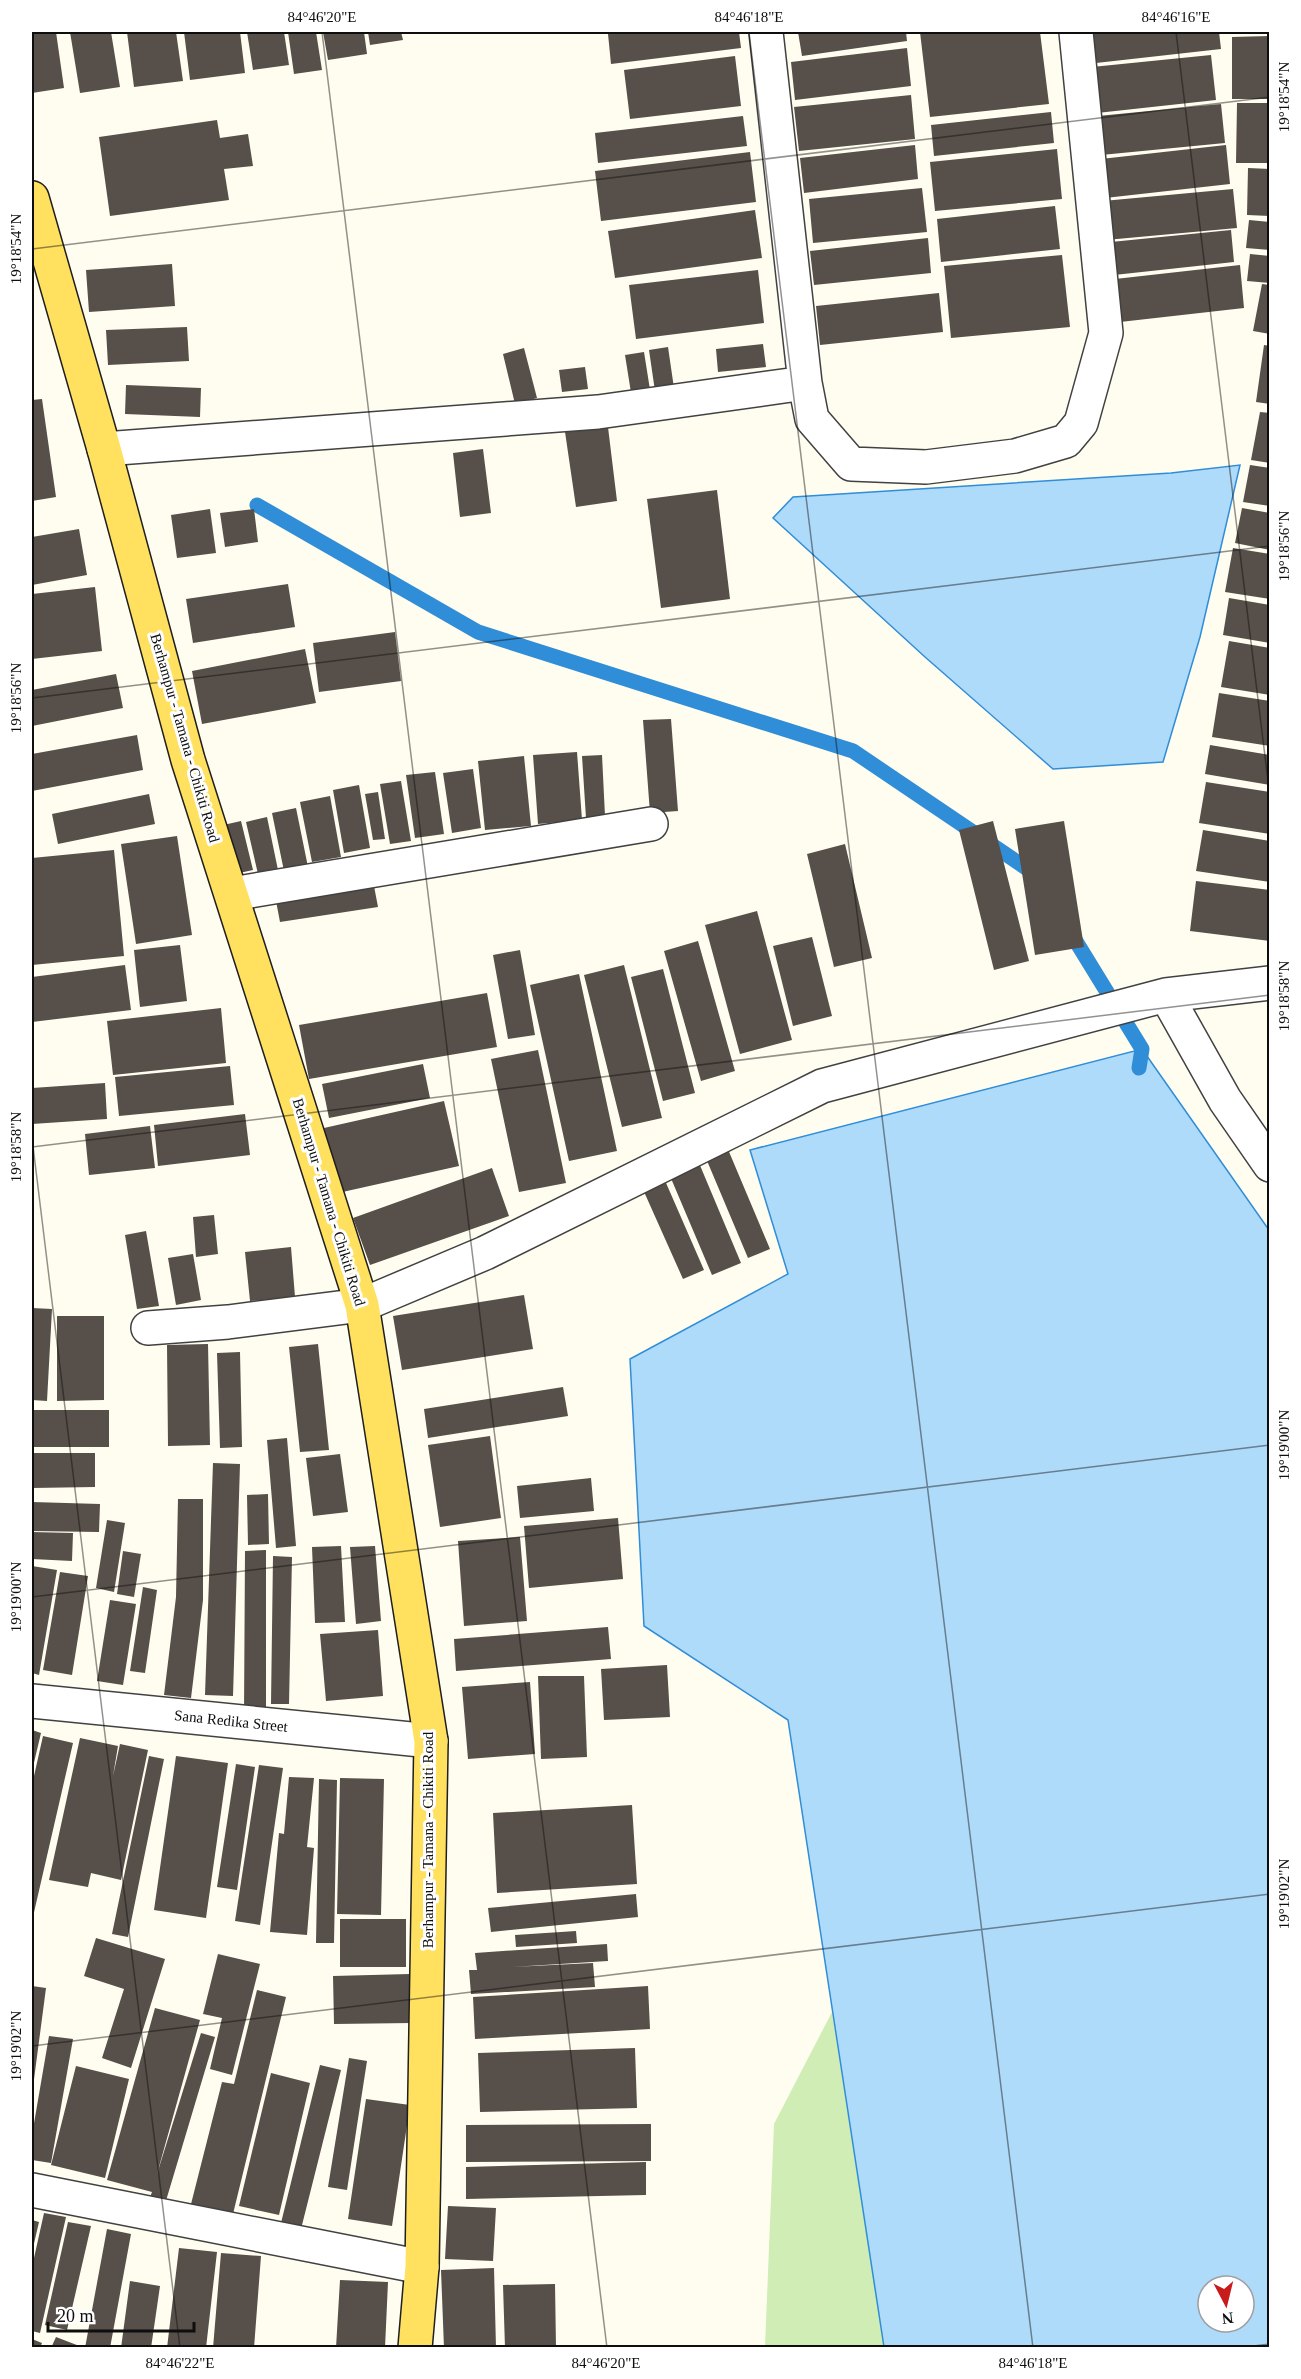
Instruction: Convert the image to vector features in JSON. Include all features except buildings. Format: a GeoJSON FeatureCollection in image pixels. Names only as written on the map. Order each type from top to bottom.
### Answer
{"type":"FeatureCollection","features":[{"type":"Feature","properties":{"kind":"main road","name":"Berhampur - Tamana - Chikiti Road"},"geometry":{"type":"LineString","coordinates":[[32,198],[104,449],[188,760],[362,1305],[431,1741],[422,2267],[415,2348]]}},
{"type":"Feature","properties":{"kind":"street"},"geometry":{"type":"LineString","coordinates":[[766,32],[805,383],[812,419],[851,464],[926,466],[1015,456],[1066,441],[1081,423],[1106,333],[1076,32]]}},
{"type":"Feature","properties":{"kind":"street"},"geometry":{"type":"LineString","coordinates":[[104,449],[598,412],[805,383]]}},
{"type":"Feature","properties":{"kind":"street"},"geometry":{"type":"LineString","coordinates":[[232,894],[651,824]]}},
{"type":"Feature","properties":{"kind":"street"},"geometry":{"type":"LineString","coordinates":[[148,1328],[228,1322],[362,1305],[485,1253],[822,1086],[1166,995],[1269,983]]}},
{"type":"Feature","properties":{"kind":"street"},"geometry":{"type":"LineString","coordinates":[[1166,995],[1225,1100],[1269,1165]]}},
{"type":"Feature","properties":{"kind":"street","name":"Sana Redika Street"},"geometry":{"type":"LineString","coordinates":[[32,1701],[431,1741]]}},
{"type":"Feature","properties":{"kind":"street"},"geometry":{"type":"LineString","coordinates":[[32,2190],[422,2267]]}},
{"type":"Feature","properties":{"kind":"green space"},"geometry":{"type":"Polygon","coordinates":[[[832,2012],[884,2347],[765,2347],[774,2124],[832,2012]]]}},
{"type":"Feature","properties":{"kind":"water"},"geometry":{"type":"Polygon","coordinates":[[[1240,465],[1200,637],[1163,762],[1053,769],[925,657],[773,518],[793,497],[1171,473],[1240,465]]]}},
{"type":"Feature","properties":{"kind":"water"},"geometry":{"type":"Polygon","coordinates":[[[1142,1049],[1269,1230],[1269,2347],[884,2347],[788,1720],[644,1626],[630,1359],[788,1274],[750,1150],[1142,1049]]]}},
{"type":"Feature","properties":{"kind":"waterway"},"geometry":{"type":"LineString","coordinates":[[257,505],[478,632],[853,751],[1032,872],[1035,877]]}},
{"type":"Feature","properties":{"kind":"waterway"},"geometry":{"type":"LineString","coordinates":[[1069,930],[1142,1049],[1139,1068]]}}]}
